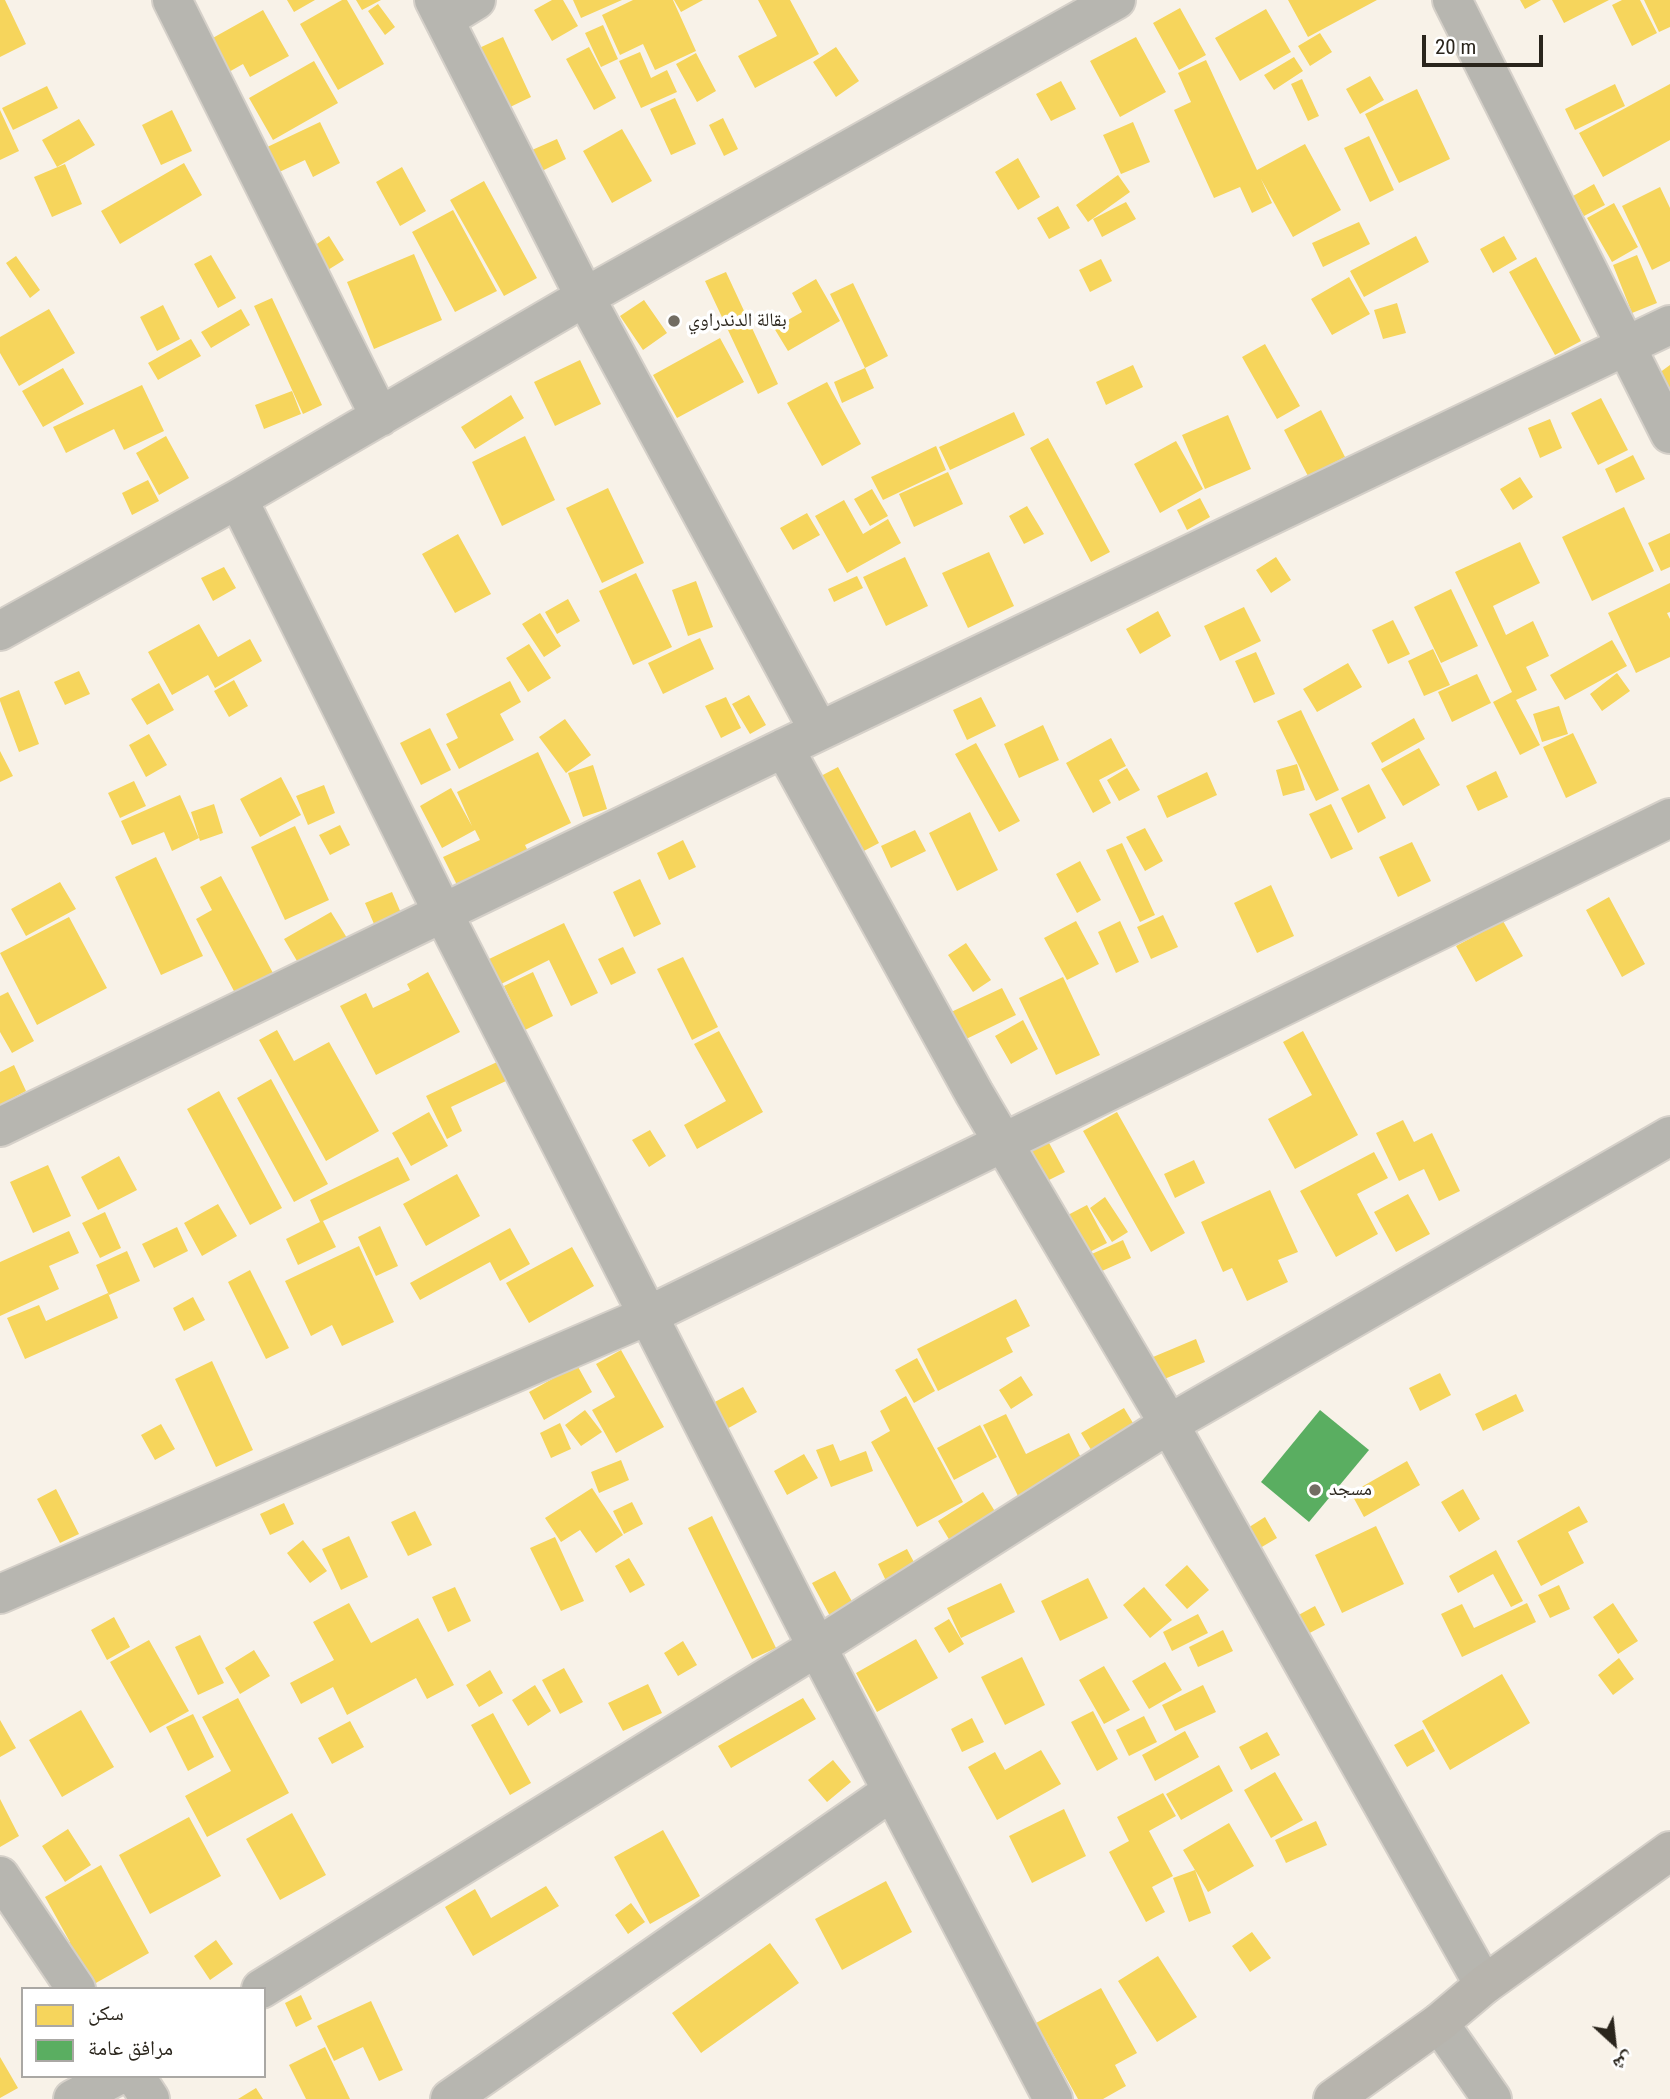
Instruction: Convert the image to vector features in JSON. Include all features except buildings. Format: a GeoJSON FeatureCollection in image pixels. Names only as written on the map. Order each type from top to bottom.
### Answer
{"type":"FeatureCollection","features":[{"type":"Feature","properties":{"kind":"street"},"geometry":{"type":"LineString","coordinates":[[172,0],[380,417]]}},
{"type":"Feature","properties":{"kind":"street"},"geometry":{"type":"LineString","coordinates":[[0,631],[238,499],[585,297],[1116,0]]}},
{"type":"Feature","properties":{"kind":"street"},"geometry":{"type":"LineString","coordinates":[[1452,0],[1670,434]]}},
{"type":"Feature","properties":{"kind":"street"},"geometry":{"type":"LineString","coordinates":[[452,6],[585,297],[819,731]]}},
{"type":"Feature","properties":{"kind":"street"},"geometry":{"type":"LineString","coordinates":[[0,1127],[819,731],[1670,325]]}},
{"type":"Feature","properties":{"kind":"street"},"geometry":{"type":"LineString","coordinates":[[238,499],[443,913],[817,1647],[1053,2099]]}},
{"type":"Feature","properties":{"kind":"street"},"geometry":{"type":"LineString","coordinates":[[784,748],[1003,1143],[1169,1424],[1484,1985]]}},
{"type":"Feature","properties":{"kind":"street"},"geometry":{"type":"LineString","coordinates":[[0,1594],[649,1315],[1670,818]]}},
{"type":"Feature","properties":{"kind":"street"},"geometry":{"type":"LineString","coordinates":[[264,1987],[817,1647],[1169,1424],[1670,1136]]}},
{"type":"Feature","properties":{"kind":"street"},"geometry":{"type":"LineString","coordinates":[[450,2099],[892,1790]]}},
{"type":"Feature","properties":{"kind":"street"},"geometry":{"type":"LineString","coordinates":[[1333,2099],[1439,2023],[1484,1985],[1670,1851]]}},
{"type":"Feature","properties":{"kind":"street"},"geometry":{"type":"LineString","coordinates":[[0,1876],[75,1987]]}},
{"type":"Feature","properties":{"kind":"street"},"geometry":{"type":"LineString","coordinates":[[1439,2023],[1492,2099]]}},
{"type":"Feature","properties":{"kind":"street"},"geometry":{"type":"LineString","coordinates":[[73,2099],[113,2078]]}},
{"type":"Feature","properties":{"kind":"street"},"geometry":{"type":"LineString","coordinates":[[136,2078],[150,2099]]}},
{"type":"Feature","properties":{"kind":"place","name":"بقالة الدندراوي"},"geometry":{"type":"Point","coordinates":[674,321]}},
{"type":"Feature","properties":{"kind":"place","name":"مسجد"},"geometry":{"type":"Point","coordinates":[1315,1490]}}]}
